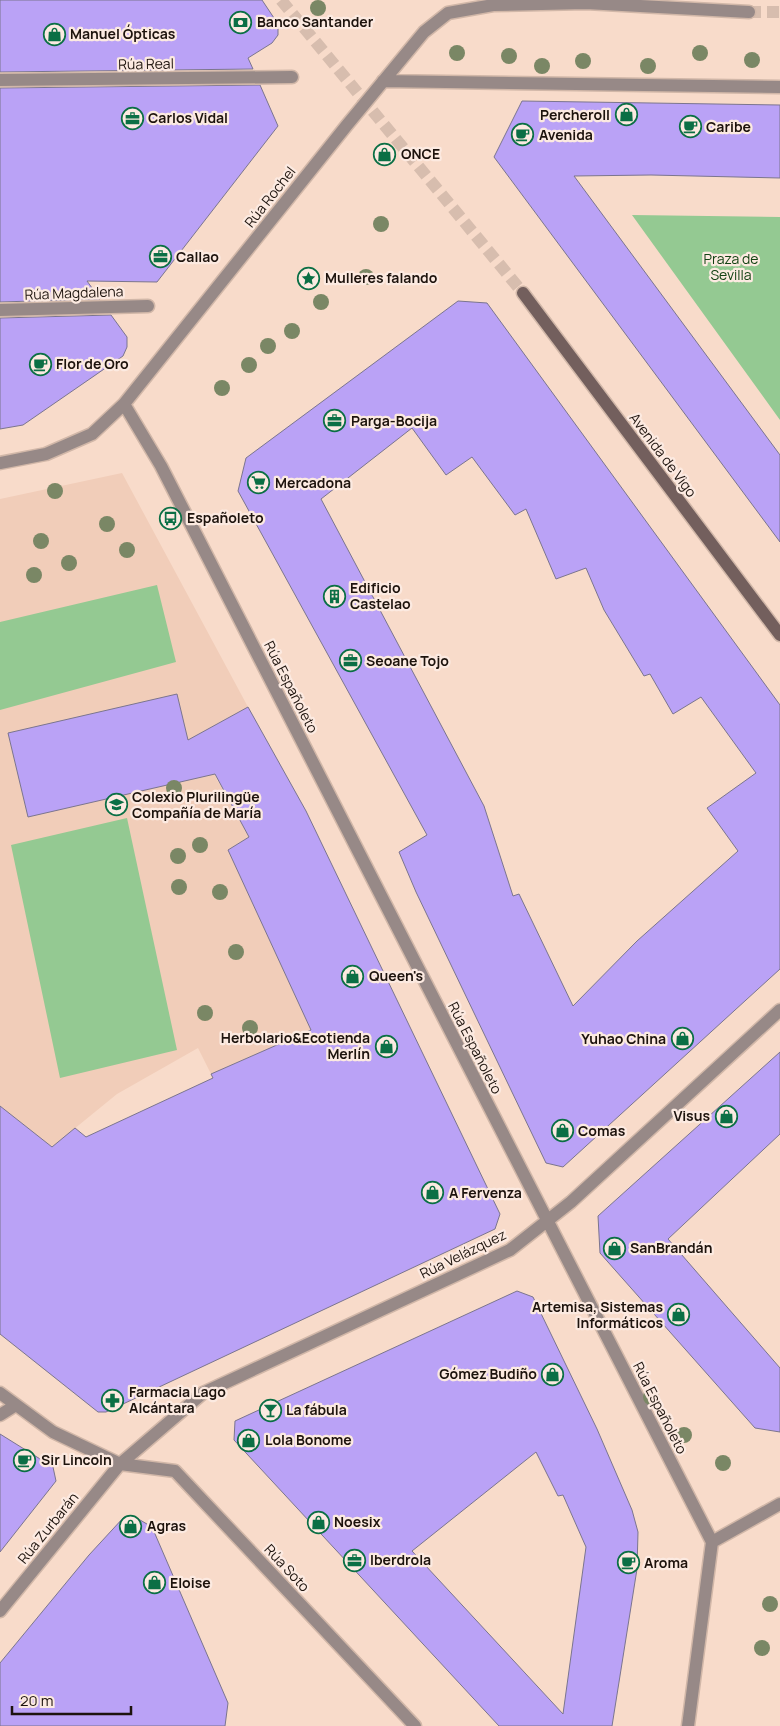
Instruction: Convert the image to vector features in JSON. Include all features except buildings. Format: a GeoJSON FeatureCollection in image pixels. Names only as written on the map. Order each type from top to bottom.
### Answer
{"type":"FeatureCollection","features":[{"type":"Feature","properties":{"kind":"main road","name":"Avenida de Vigo"},"geometry":{"type":"LineString","coordinates":[[522,293],[780,635]]}},
{"type":"Feature","properties":{"kind":"street","name":"Rúa Rochel"},"geometry":{"type":"LineString","coordinates":[[0,463],[46,454],[92,434],[124,404],[383,81],[424,32],[448,13],[493,5],[586,3],[749,12]]}},
{"type":"Feature","properties":{"kind":"street","name":"Rúa Real"},"geometry":{"type":"LineString","coordinates":[[0,80],[292,77]]}},
{"type":"Feature","properties":{"kind":"street"},"geometry":{"type":"LineString","coordinates":[[383,81],[780,87]]}},
{"type":"Feature","properties":{"kind":"street","name":"Rúa Magdalena"},"geometry":{"type":"LineString","coordinates":[[0,310],[148,306]]}},
{"type":"Feature","properties":{"kind":"street","name":"Rúa Españoleto"},"geometry":{"type":"LineString","coordinates":[[124,404],[161,466],[712,1542]]}},
{"type":"Feature","properties":{"kind":"street","name":"Rúa Velázquez"},"geometry":{"type":"LineString","coordinates":[[120,1464],[203,1393],[510,1250],[571,1202],[780,1010]]}},
{"type":"Feature","properties":{"kind":"street","name":"Rúa Soto"},"geometry":{"type":"LineString","coordinates":[[0,1393],[53,1432],[120,1464],[175,1472],[415,1726]]}},
{"type":"Feature","properties":{"kind":"street"},"geometry":{"type":"LineString","coordinates":[[0,1415],[16,1405]]}},
{"type":"Feature","properties":{"kind":"street","name":"Rúa Zurbarán"},"geometry":{"type":"LineString","coordinates":[[0,1611],[120,1464]]}},
{"type":"Feature","properties":{"kind":"street"},"geometry":{"type":"LineString","coordinates":[[688,1726],[712,1542],[780,1504]]}},
{"type":"Feature","properties":{"kind":"shaded area","name":"Colexio Plurilingüe Compañía de María"},"geometry":{"type":"Polygon","coordinates":[[[122,473],[248,707],[185,742],[210,767],[249,837],[228,850],[311,1030],[211,1074],[198,1048],[117,1094],[52,1147],[0,1106],[0,499],[122,473]]]}},
{"type":"Feature","properties":{"kind":"green space","name":"Praza de Sevilla"},"geometry":{"type":"Polygon","coordinates":[[[632,215],[780,217],[780,420],[632,215]]]}},
{"type":"Feature","properties":{"kind":"green space"},"geometry":{"type":"Polygon","coordinates":[[[157,585],[176,662],[0,710],[0,622],[157,585]]]}},
{"type":"Feature","properties":{"kind":"green space"},"geometry":{"type":"Polygon","coordinates":[[[127,818],[177,1050],[60,1078],[11,845],[127,818]]]}},
{"type":"Feature","properties":{"kind":"tunnel"},"geometry":{"type":"LineString","coordinates":[[281,0],[523,293]]}},
{"type":"Feature","properties":{"kind":"tunnel"},"geometry":{"type":"LineString","coordinates":[[749,12],[780,12]]}},
{"type":"Feature","properties":{"kind":"place","name":"Banco Santander"},"geometry":{"type":"Point","coordinates":[241,22]}},
{"type":"Feature","properties":{"kind":"place","name":"Manuel Ópticas"},"geometry":{"type":"Point","coordinates":[54,34]}},
{"type":"Feature","properties":{"kind":"place","name":"Percheroll"},"geometry":{"type":"Point","coordinates":[626,115]}},
{"type":"Feature","properties":{"kind":"place","name":"Carlos Vidal"},"geometry":{"type":"Point","coordinates":[132,118]}},
{"type":"Feature","properties":{"kind":"place","name":"Caribe"},"geometry":{"type":"Point","coordinates":[690,127]}},
{"type":"Feature","properties":{"kind":"place","name":"Avenida"},"geometry":{"type":"Point","coordinates":[523,135]}},
{"type":"Feature","properties":{"kind":"place","name":"ONCE"},"geometry":{"type":"Point","coordinates":[385,154]}},
{"type":"Feature","properties":{"kind":"place","name":"Callao"},"geometry":{"type":"Point","coordinates":[160,257]}},
{"type":"Feature","properties":{"kind":"place","name":"Mulleres falando"},"geometry":{"type":"Point","coordinates":[309,278]}},
{"type":"Feature","properties":{"kind":"place","name":"Flor de Oro"},"geometry":{"type":"Point","coordinates":[40,364]}},
{"type":"Feature","properties":{"kind":"place","name":"Parga-Bocija"},"geometry":{"type":"Point","coordinates":[335,421]}},
{"type":"Feature","properties":{"kind":"place","name":"Mercadona"},"geometry":{"type":"Point","coordinates":[259,483]}},
{"type":"Feature","properties":{"kind":"place","name":"Españoleto"},"geometry":{"type":"Point","coordinates":[171,518]}},
{"type":"Feature","properties":{"kind":"place","name":"Edificio Castelao"},"geometry":{"type":"Point","coordinates":[334,596]}},
{"type":"Feature","properties":{"kind":"place","name":"Seoane Tojo"},"geometry":{"type":"Point","coordinates":[350,661]}},
{"type":"Feature","properties":{"kind":"place","name":"Colexio Plurilingüe Compañía de María"},"geometry":{"type":"Point","coordinates":[116,805]}},
{"type":"Feature","properties":{"kind":"place","name":"Queen's"},"geometry":{"type":"Point","coordinates":[353,976]}},
{"type":"Feature","properties":{"kind":"place","name":"Yuhao China"},"geometry":{"type":"Point","coordinates":[682,1039]}},
{"type":"Feature","properties":{"kind":"place","name":"Herbolario&Ecotienda Merlín"},"geometry":{"type":"Point","coordinates":[386,1046]}},
{"type":"Feature","properties":{"kind":"place","name":"Visus"},"geometry":{"type":"Point","coordinates":[726,1116]}},
{"type":"Feature","properties":{"kind":"place","name":"Comas"},"geometry":{"type":"Point","coordinates":[562,1131]}},
{"type":"Feature","properties":{"kind":"place","name":"A Fervenza"},"geometry":{"type":"Point","coordinates":[433,1193]}},
{"type":"Feature","properties":{"kind":"place","name":"SanBrandán"},"geometry":{"type":"Point","coordinates":[614,1248]}},
{"type":"Feature","properties":{"kind":"place","name":"Artemisa, Sistemas Informáticos"},"geometry":{"type":"Point","coordinates":[679,1315]}},
{"type":"Feature","properties":{"kind":"place","name":"Gómez Budiño"},"geometry":{"type":"Point","coordinates":[553,1374]}},
{"type":"Feature","properties":{"kind":"place","name":"Farmacia Lago Alcántara"},"geometry":{"type":"Point","coordinates":[113,1400]}},
{"type":"Feature","properties":{"kind":"place","name":"La fábula"},"geometry":{"type":"Point","coordinates":[270,1410]}},
{"type":"Feature","properties":{"kind":"place","name":"Lola Bonome"},"geometry":{"type":"Point","coordinates":[249,1440]}},
{"type":"Feature","properties":{"kind":"place","name":"Sir Lincoln"},"geometry":{"type":"Point","coordinates":[25,1460]}},
{"type":"Feature","properties":{"kind":"place","name":"Noesix"},"geometry":{"type":"Point","coordinates":[318,1522]}},
{"type":"Feature","properties":{"kind":"place","name":"Agras"},"geometry":{"type":"Point","coordinates":[131,1526]}},
{"type":"Feature","properties":{"kind":"place","name":"Iberdrola"},"geometry":{"type":"Point","coordinates":[354,1560]}},
{"type":"Feature","properties":{"kind":"place","name":"Aroma"},"geometry":{"type":"Point","coordinates":[628,1563]}},
{"type":"Feature","properties":{"kind":"place","name":"Eloise"},"geometry":{"type":"Point","coordinates":[154,1583]}}]}
